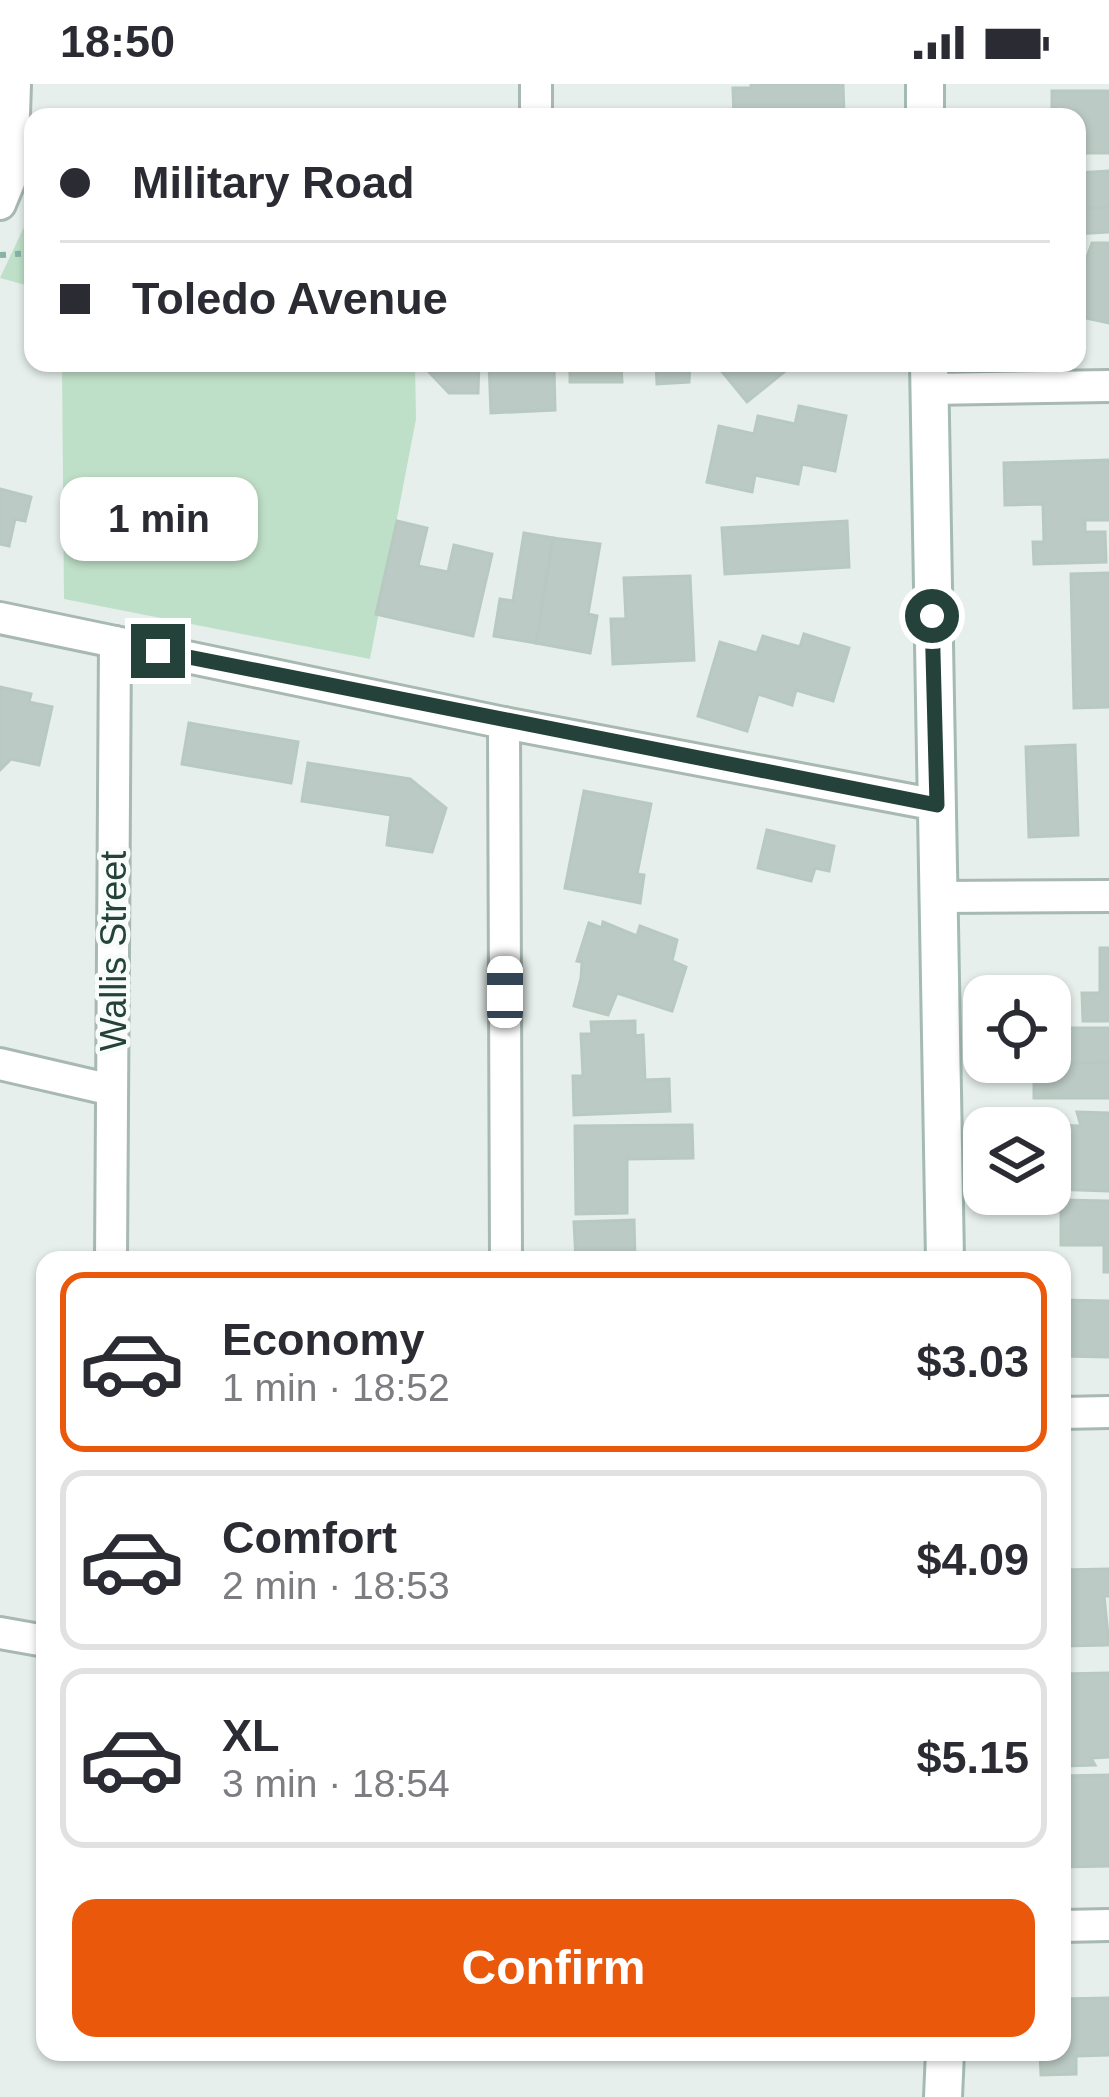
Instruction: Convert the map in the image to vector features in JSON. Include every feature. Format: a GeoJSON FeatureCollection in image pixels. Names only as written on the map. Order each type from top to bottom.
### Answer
{"type":"FeatureCollection","features":[{"type":"Feature","properties":{"kind":"street"},"geometry":{"type":"LineString","coordinates":[[0,204],[12,175],[15,84]]}},
{"type":"Feature","properties":{"kind":"street"},"geometry":{"type":"LineString","coordinates":[[945,1251],[929,376],[1109,386]]}},
{"type":"Feature","properties":{"kind":"street"},"geometry":{"type":"LineString","coordinates":[[0,618],[504,723],[937,805]]}},
{"type":"Feature","properties":{"kind":"street","name":"Wallis Street"},"geometry":{"type":"LineString","coordinates":[[111,1251],[115,642]]}},
{"type":"Feature","properties":{"kind":"street"},"geometry":{"type":"LineString","coordinates":[[504,723],[506,1251]]}},
{"type":"Feature","properties":{"kind":"street"},"geometry":{"type":"LineString","coordinates":[[939,897],[1109,896]]}},
{"type":"Feature","properties":{"kind":"street"},"geometry":{"type":"LineString","coordinates":[[0,1064],[112,1090]]}},
{"type":"Feature","properties":{"kind":"street"},"geometry":{"type":"LineString","coordinates":[[1071,1413],[1109,1412]]}},
{"type":"Feature","properties":{"kind":"street"},"geometry":{"type":"LineString","coordinates":[[0,1633],[36,1639]]}},
{"type":"Feature","properties":{"kind":"street"},"geometry":{"type":"LineString","coordinates":[[1071,1926],[1109,1925]]}},
{"type":"Feature","properties":{"kind":"street"},"geometry":{"type":"LineString","coordinates":[[944,2097],[945,2061]]}},
{"type":"Feature","properties":{"kind":"green space"},"geometry":{"type":"Polygon","coordinates":[[[24,227],[24,285],[0,278],[24,227]]]}},
{"type":"Feature","properties":{"kind":"green space"},"geometry":{"type":"Polygon","coordinates":[[[62,372],[415,372],[416,419],[370,659],[64,599],[62,372]]]}},
{"type":"Feature","properties":{"kind":"building"},"geometry":{"type":"Polygon","coordinates":[[[751,84],[843,84],[844,108],[734,108],[733,88],[751,88],[751,84]]]}},
{"type":"Feature","properties":{"kind":"building"},"geometry":{"type":"Polygon","coordinates":[[[1052,91],[1109,91],[1109,153],[1086,153],[1086,108],[1052,108],[1052,91]]]}},
{"type":"Feature","properties":{"kind":"building"},"geometry":{"type":"Polygon","coordinates":[[[1109,171],[1109,207],[1086,208],[1086,172],[1109,171]]]}},
{"type":"Feature","properties":{"kind":"building"},"geometry":{"type":"Polygon","coordinates":[[[1109,207],[1109,232],[1086,233],[1086,208],[1109,207]]]}},
{"type":"Feature","properties":{"kind":"building"},"geometry":{"type":"Polygon","coordinates":[[[1092,243],[1109,243],[1109,323],[1086,318],[1086,260],[1092,243]]]}},
{"type":"Feature","properties":{"kind":"building"},"geometry":{"type":"Polygon","coordinates":[[[429,372],[479,372],[478,393],[449,393],[429,372]]]}},
{"type":"Feature","properties":{"kind":"building"},"geometry":{"type":"Polygon","coordinates":[[[489,372],[554,372],[555,410],[491,413],[489,372]]]}},
{"type":"Feature","properties":{"kind":"building"},"geometry":{"type":"Polygon","coordinates":[[[570,372],[621,372],[622,382],[570,382],[570,372]]]}},
{"type":"Feature","properties":{"kind":"building"},"geometry":{"type":"Polygon","coordinates":[[[656,372],[690,372],[689,382],[657,384],[656,372]]]}},
{"type":"Feature","properties":{"kind":"building"},"geometry":{"type":"Polygon","coordinates":[[[722,372],[784,372],[747,402],[722,372]]]}},
{"type":"Feature","properties":{"kind":"building"},"geometry":{"type":"Polygon","coordinates":[[[799,406],[846,416],[835,471],[802,464],[798,484],[755,475],[752,492],[707,482],[719,426],[754,434],[758,416],[795,424],[799,406]]]}},
{"type":"Feature","properties":{"kind":"building"},"geometry":{"type":"Polygon","coordinates":[[[1109,460],[1109,520],[1085,520],[1085,532],[1105,532],[1106,562],[1034,564],[1033,542],[1044,542],[1043,504],[1005,505],[1004,463],[1109,460]]]}},
{"type":"Feature","properties":{"kind":"building"},"geometry":{"type":"Polygon","coordinates":[[[0,489],[31,497],[25,521],[15,519],[9,546],[0,544],[0,489]]]}},
{"type":"Feature","properties":{"kind":"building"},"geometry":{"type":"Polygon","coordinates":[[[397,521],[427,528],[418,566],[448,572],[454,545],[492,554],[473,636],[376,614],[397,521]]]}},
{"type":"Feature","properties":{"kind":"building"},"geometry":{"type":"Polygon","coordinates":[[[847,521],[849,567],[725,574],[722,528],[847,521]]]}},
{"type":"Feature","properties":{"kind":"building"},"geometry":{"type":"Polygon","coordinates":[[[524,533],[553,538],[536,643],[494,636],[500,599],[513,601],[524,533]]]}},
{"type":"Feature","properties":{"kind":"building"},"geometry":{"type":"Polygon","coordinates":[[[553,538],[600,544],[588,614],[597,616],[590,653],[536,643],[553,538]]]}},
{"type":"Feature","properties":{"kind":"building"},"geometry":{"type":"Polygon","coordinates":[[[1109,573],[1109,707],[1074,708],[1071,574],[1109,573]]]}},
{"type":"Feature","properties":{"kind":"building"},"geometry":{"type":"Polygon","coordinates":[[[690,576],[694,660],[613,664],[611,619],[626,619],[624,578],[690,576]]]}},
{"type":"Feature","properties":{"kind":"building"},"geometry":{"type":"Polygon","coordinates":[[[804,634],[849,648],[833,701],[796,690],[792,705],[758,694],[747,731],[698,716],[720,642],[757,653],[763,636],[800,647],[804,634]]]}},
{"type":"Feature","properties":{"kind":"building"},"geometry":{"type":"Polygon","coordinates":[[[0,687],[31,694],[29,702],[52,707],[39,765],[11,759],[0,770],[0,687]]]}},
{"type":"Feature","properties":{"kind":"building"},"geometry":{"type":"Polygon","coordinates":[[[189,723],[298,742],[291,783],[182,764],[189,723]]]}},
{"type":"Feature","properties":{"kind":"building"},"geometry":{"type":"Polygon","coordinates":[[[1075,745],[1078,835],[1029,837],[1026,747],[1075,745]]]}},
{"type":"Feature","properties":{"kind":"building"},"geometry":{"type":"Polygon","coordinates":[[[308,763],[410,779],[446,808],[432,852],[387,845],[391,815],[302,801],[308,763]]]}},
{"type":"Feature","properties":{"kind":"building"},"geometry":{"type":"Polygon","coordinates":[[[584,791],[651,804],[637,874],[644,875],[640,903],[565,888],[584,791]]]}},
{"type":"Feature","properties":{"kind":"building"},"geometry":{"type":"Polygon","coordinates":[[[767,830],[834,846],[829,871],[815,868],[811,881],[758,868],[767,830]]]}},
{"type":"Feature","properties":{"kind":"building"},"geometry":{"type":"Polygon","coordinates":[[[603,922],[637,936],[640,926],[677,940],[672,961],[686,967],[672,1011],[617,993],[608,1015],[574,1006],[581,978],[582,962],[577,961],[589,923],[602,928],[603,922]]]}},
{"type":"Feature","properties":{"kind":"building"},"geometry":{"type":"Polygon","coordinates":[[[1100,948],[1109,948],[1109,1021],[1083,1021],[1082,993],[1100,993],[1100,948]]]}},
{"type":"Feature","properties":{"kind":"building"},"geometry":{"type":"Polygon","coordinates":[[[635,1021],[635,1036],[643,1035],[645,1080],[669,1079],[670,1111],[574,1115],[573,1076],[583,1076],[581,1034],[592,1034],[591,1022],[635,1021]]]}},
{"type":"Feature","properties":{"kind":"building"},"geometry":{"type":"Polygon","coordinates":[[[1071,1028],[1109,1028],[1109,1062],[1071,1064],[1071,1028]]]}},
{"type":"Feature","properties":{"kind":"building"},"geometry":{"type":"Polygon","coordinates":[[[1109,1062],[1109,1098],[1034,1098],[1034,1083],[1071,1083],[1071,1064],[1109,1062]]]}},
{"type":"Feature","properties":{"kind":"building"},"geometry":{"type":"Polygon","coordinates":[[[1077,1112],[1109,1113],[1109,1191],[1071,1190],[1071,1126],[1081,1126],[1077,1112]]]}},
{"type":"Feature","properties":{"kind":"building"},"geometry":{"type":"Polygon","coordinates":[[[692,1125],[693,1158],[627,1159],[627,1213],[576,1214],[575,1126],[692,1125]]]}},
{"type":"Feature","properties":{"kind":"building"},"geometry":{"type":"Polygon","coordinates":[[[1071,1200],[1109,1201],[1109,1272],[1104,1272],[1104,1245],[1061,1245],[1061,1215],[1071,1215],[1071,1200]]]}},
{"type":"Feature","properties":{"kind":"building"},"geometry":{"type":"Polygon","coordinates":[[[634,1220],[635,1251],[576,1251],[574,1222],[634,1220]]]}},
{"type":"Feature","properties":{"kind":"building"},"geometry":{"type":"Polygon","coordinates":[[[1071,1300],[1109,1301],[1109,1357],[1071,1356],[1071,1300]]]}},
{"type":"Feature","properties":{"kind":"building"},"geometry":{"type":"Polygon","coordinates":[[[1109,1569],[1109,1596],[1104,1596],[1109,1645],[1071,1646],[1071,1570],[1109,1569]]]}},
{"type":"Feature","properties":{"kind":"building"},"geometry":{"type":"Polygon","coordinates":[[[1109,1673],[1109,1757],[1091,1758],[1095,1765],[1071,1766],[1071,1674],[1109,1673]]]}},
{"type":"Feature","properties":{"kind":"building"},"geometry":{"type":"Polygon","coordinates":[[[1109,1775],[1109,1866],[1071,1867],[1071,1776],[1109,1775]]]}},
{"type":"Feature","properties":{"kind":"building"},"geometry":{"type":"Polygon","coordinates":[[[1109,1998],[1109,2055],[1076,2056],[1076,2074],[1041,2075],[1040,2061],[1071,2061],[1071,1999],[1109,1998]]]}},
{"type":"Feature","properties":{"kind":"route"},"geometry":{"type":"LineString","coordinates":[[158,651],[937,805],[932,616]]}}]}
